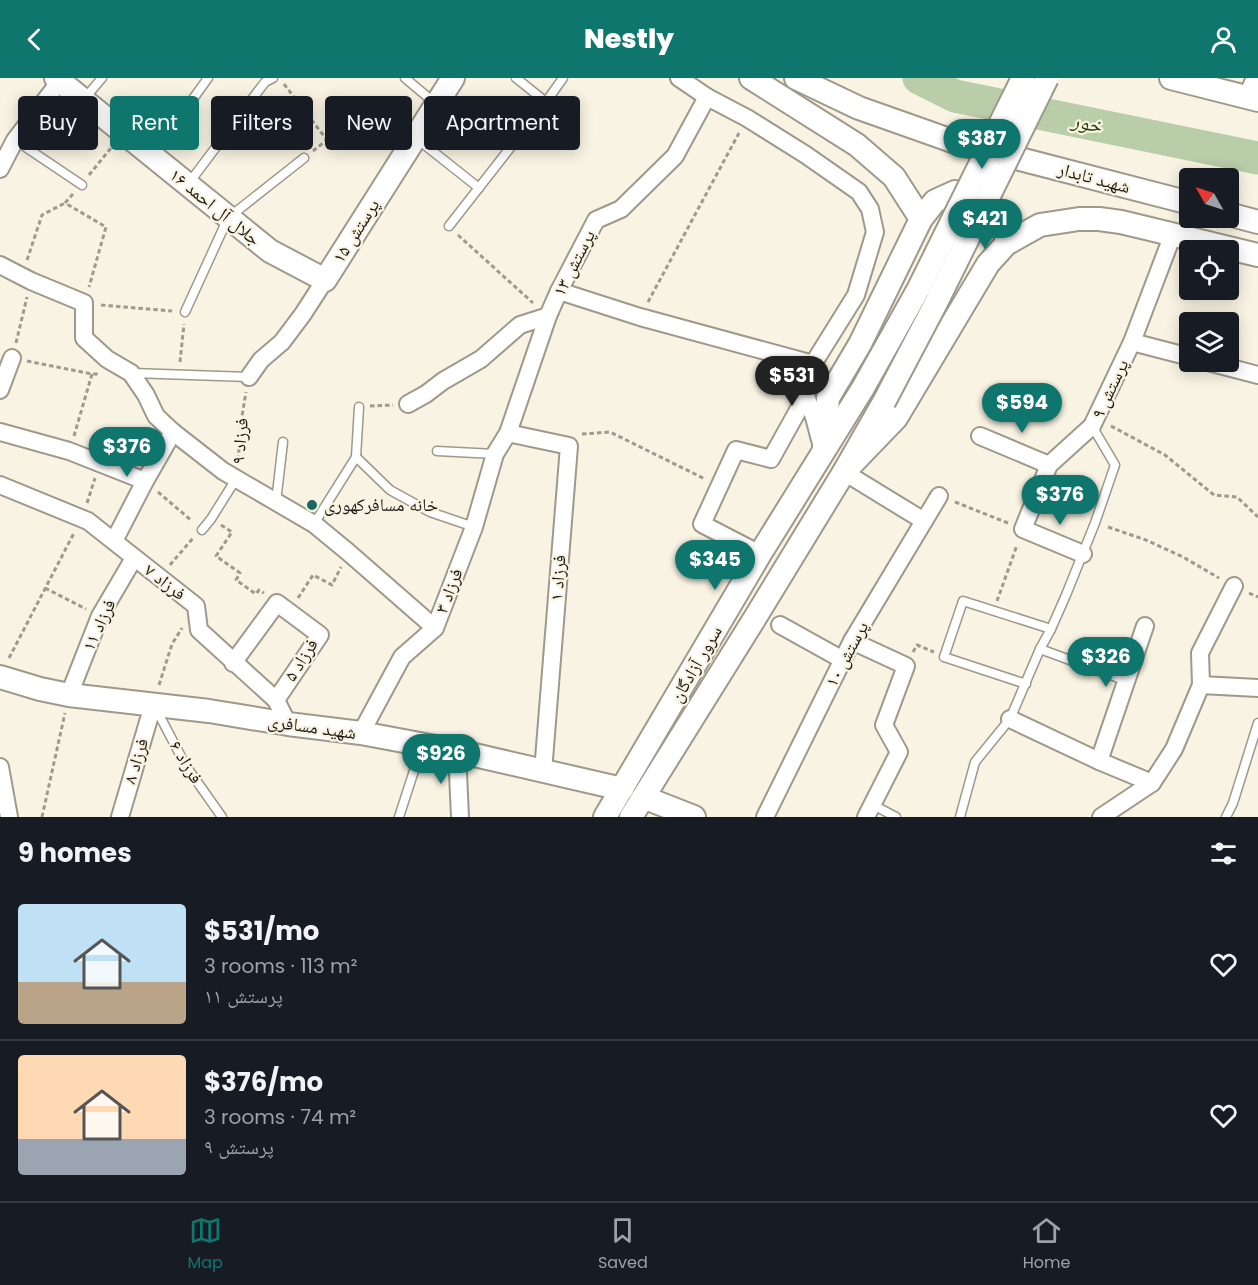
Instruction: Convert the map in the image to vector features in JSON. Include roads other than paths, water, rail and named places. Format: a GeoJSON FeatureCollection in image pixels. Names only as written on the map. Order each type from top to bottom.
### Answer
{"type":"FeatureCollection","features":[{"type":"Feature","properties":{"kind":"main road","name":"پرستش ۱۵"},"geometry":{"type":"LineString","coordinates":[[442,96],[453,78]]}},
{"type":"Feature","properties":{"kind":"main road"},"geometry":{"type":"LineString","coordinates":[[751,78],[857,145],[894,177],[921,219]]}},
{"type":"Feature","properties":{"kind":"main road","name":"شهید تابدار"},"geometry":{"type":"LineString","coordinates":[[796,78],[859,108],[958,143],[1179,200]]}},
{"type":"Feature","properties":{"kind":"main road","name":"سرور آزادگان"},"geometry":{"type":"LineString","coordinates":[[631,817],[632,793],[760,554],[862,388],[918,288],[1023,78]]}},
{"type":"Feature","properties":{"kind":"main road","name":"سرور آزادگان"},"geometry":{"type":"LineString","coordinates":[[605,817],[632,793],[758,613],[844,472],[936,303],[1047,78]]}},
{"type":"Feature","properties":{"kind":"main road"},"geometry":{"type":"LineString","coordinates":[[1171,78],[1253,92]]}},
{"type":"Feature","properties":{"kind":"main road","name":"جلال آل احمد ۱۶"},"geometry":{"type":"LineString","coordinates":[[58,80],[79,96]]}},
{"type":"Feature","properties":{"kind":"main road","name":"جلال آل احمد ۱۶"},"geometry":{"type":"LineString","coordinates":[[98,112],[270,251],[325,280]]}},
{"type":"Feature","properties":{"kind":"main road","name":"پرستش ۱۵"},"geometry":{"type":"LineString","coordinates":[[325,280],[424,123]]}},
{"type":"Feature","properties":{"kind":"main road"},"geometry":{"type":"LineString","coordinates":[[823,452],[828,398],[860,344],[921,219],[935,201],[955,192],[976,196],[996,210],[1006,223],[1006,244]]}},
{"type":"Feature","properties":{"kind":"main road"},"geometry":{"type":"LineString","coordinates":[[1239,217],[1258,222]]}},
{"type":"Feature","properties":{"kind":"main road"},"geometry":{"type":"LineString","coordinates":[[844,472],[896,418],[987,264],[1006,244],[1040,225],[1079,219],[1121,222],[1258,255]]}},
{"type":"Feature","properties":{"kind":"main road","name":"شهید مسافری"},"geometry":{"type":"LineString","coordinates":[[2,671],[40,689],[69,695],[209,711],[361,733],[457,751],[632,793],[681,815]]}},
{"type":"Feature","properties":{"kind":"street"},"geometry":{"type":"LineString","coordinates":[[679,78],[806,155],[859,192],[870,209],[875,232],[856,295],[813,364],[808,375],[806,396],[771,459],[736,450],[702,524],[760,554]]}},
{"type":"Feature","properties":{"kind":"street"},"geometry":{"type":"LineString","coordinates":[[0,169],[15,140],[58,80]]}},
{"type":"Feature","properties":{"kind":"street","name":"پرستش ۱۳"},"geometry":{"type":"LineString","coordinates":[[508,433],[548,316],[596,220],[621,209],[675,156],[707,97]]}},
{"type":"Feature","properties":{"kind":"street","name":"پرستش ۹"},"geometry":{"type":"LineString","coordinates":[[1083,554],[1023,529],[1049,465],[1094,422],[1132,342],[1173,234]]}},
{"type":"Feature","properties":{"kind":"street"},"geometry":{"type":"LineString","coordinates":[[0,265],[84,303],[84,338],[107,359],[131,373],[146,395],[156,416],[173,432],[223,471],[314,524],[435,628]]}},
{"type":"Feature","properties":{"kind":"street","name":"پرستش ۱۵"},"geometry":{"type":"LineString","coordinates":[[249,377],[261,360],[282,342],[303,315],[325,280]]}},
{"type":"Feature","properties":{"kind":"street"},"geometry":{"type":"LineString","coordinates":[[559,291],[640,317],[813,364]]}},
{"type":"Feature","properties":{"kind":"street"},"geometry":{"type":"LineString","coordinates":[[408,404],[482,359],[520,325],[548,316]]}},
{"type":"Feature","properties":{"kind":"street"},"geometry":{"type":"LineString","coordinates":[[1132,342],[1179,354]]}},
{"type":"Feature","properties":{"kind":"street"},"geometry":{"type":"LineString","coordinates":[[0,390],[6,357]]}},
{"type":"Feature","properties":{"kind":"street"},"geometry":{"type":"LineString","coordinates":[[1239,370],[1258,375]]}},
{"type":"Feature","properties":{"kind":"street"},"geometry":{"type":"LineString","coordinates":[[806,396],[823,452]]}},
{"type":"Feature","properties":{"kind":"street"},"geometry":{"type":"LineString","coordinates":[[0,432],[69,451],[145,481]]}},
{"type":"Feature","properties":{"kind":"street"},"geometry":{"type":"LineString","coordinates":[[114,541],[173,432]]}},
{"type":"Feature","properties":{"kind":"street","name":"فرزاد ۱"},"geometry":{"type":"LineString","coordinates":[[508,433],[569,446],[543,771]]}},
{"type":"Feature","properties":{"kind":"street","name":"فرزاد ۳"},"geometry":{"type":"LineString","coordinates":[[361,733],[402,657],[435,628],[474,527],[495,453],[508,433]]}},
{"type":"Feature","properties":{"kind":"street"},"geometry":{"type":"LineString","coordinates":[[980,436],[1049,465]]}},
{"type":"Feature","properties":{"kind":"street"},"geometry":{"type":"LineString","coordinates":[[844,472],[924,521]]}},
{"type":"Feature","properties":{"kind":"street","name":"فرزاد ۷"},"geometry":{"type":"LineString","coordinates":[[0,484],[88,521],[196,606],[199,630],[276,700],[288,724]]}},
{"type":"Feature","properties":{"kind":"street","name":"پرستش ۱۰"},"geometry":{"type":"LineString","coordinates":[[765,817],[852,642],[939,496]]}},
{"type":"Feature","properties":{"kind":"street","name":"فرزاد ۱۱"},"geometry":{"type":"LineString","coordinates":[[69,695],[100,616],[134,558]]}},
{"type":"Feature","properties":{"kind":"street"},"geometry":{"type":"LineString","coordinates":[[1101,817],[1152,783],[1174,749],[1201,685],[1200,652],[1234,586]]}},
{"type":"Feature","properties":{"kind":"street","name":"فرزاد ۵"},"geometry":{"type":"LineString","coordinates":[[233,663],[283,608],[320,635],[276,700]]}},
{"type":"Feature","properties":{"kind":"street"},"geometry":{"type":"LineString","coordinates":[[780,626],[843,660]]}},
{"type":"Feature","properties":{"kind":"street"},"geometry":{"type":"LineString","coordinates":[[1099,761],[1146,626]]}},
{"type":"Feature","properties":{"kind":"street"},"geometry":{"type":"LineString","coordinates":[[852,642],[906,666],[884,725],[899,752],[870,811]]}},
{"type":"Feature","properties":{"kind":"street"},"geometry":{"type":"LineString","coordinates":[[1201,685],[1258,688]]}},
{"type":"Feature","properties":{"kind":"street","name":"فرزاد ۸"},"geometry":{"type":"LineString","coordinates":[[120,817],[153,705]]}},
{"type":"Feature","properties":{"kind":"street"},"geometry":{"type":"LineString","coordinates":[[1010,719],[1152,783]]}},
{"type":"Feature","properties":{"kind":"street"},"geometry":{"type":"LineString","coordinates":[[457,751],[460,817]]}},
{"type":"Feature","properties":{"kind":"street"},"geometry":{"type":"LineString","coordinates":[[0,768],[9,817]]}},
{"type":"Feature","properties":{"kind":"lane"},"geometry":{"type":"LineString","coordinates":[[87,96],[102,78]]}},
{"type":"Feature","properties":{"kind":"lane"},"geometry":{"type":"LineString","coordinates":[[152,157],[208,78]]}},
{"type":"Feature","properties":{"kind":"lane"},"geometry":{"type":"LineString","coordinates":[[187,185],[265,82],[273,78]]}},
{"type":"Feature","properties":{"kind":"lane"},"geometry":{"type":"LineString","coordinates":[[405,78],[426,96]]}},
{"type":"Feature","properties":{"kind":"lane"},"geometry":{"type":"LineString","coordinates":[[516,78],[538,96]]}},
{"type":"Feature","properties":{"kind":"lane"},"geometry":{"type":"LineString","coordinates":[[550,96],[563,78]]}},
{"type":"Feature","properties":{"kind":"lane"},"geometry":{"type":"LineString","coordinates":[[415,137],[479,188]]}},
{"type":"Feature","properties":{"kind":"lane"},"geometry":{"type":"LineString","coordinates":[[15,140],[82,184]]}},
{"type":"Feature","properties":{"kind":"lane"},"geometry":{"type":"LineString","coordinates":[[449,226],[509,150]]}},
{"type":"Feature","properties":{"kind":"lane"},"geometry":{"type":"LineString","coordinates":[[185,312],[228,218],[304,158]]}},
{"type":"Feature","properties":{"kind":"lane"},"geometry":{"type":"LineString","coordinates":[[131,373],[249,377]]}},
{"type":"Feature","properties":{"kind":"lane"},"geometry":{"type":"LineString","coordinates":[[314,524],[356,457],[359,406]]}},
{"type":"Feature","properties":{"kind":"lane"},"geometry":{"type":"LineString","coordinates":[[960,817],[975,762],[1010,719],[1083,554],[1115,465],[1094,422]]}},
{"type":"Feature","properties":{"kind":"lane"},"geometry":{"type":"LineString","coordinates":[[276,502],[283,442]]}},
{"type":"Feature","properties":{"kind":"lane"},"geometry":{"type":"LineString","coordinates":[[436,451],[495,453]]}},
{"type":"Feature","properties":{"kind":"lane"},"geometry":{"type":"LineString","coordinates":[[356,457],[390,490],[430,512],[474,527]]}},
{"type":"Feature","properties":{"kind":"lane","name":"فرزاد ۹"},"geometry":{"type":"LineString","coordinates":[[202,530],[237,479]]}},
{"type":"Feature","properties":{"kind":"lane"},"geometry":{"type":"LineString","coordinates":[[1026,684],[944,657],[963,601],[1051,629]]}},
{"type":"Feature","properties":{"kind":"lane"},"geometry":{"type":"LineString","coordinates":[[1040,649],[1127,681]]}},
{"type":"Feature","properties":{"kind":"lane","name":"فرزاد ۶"},"geometry":{"type":"LineString","coordinates":[[153,705],[186,766],[222,817]]}},
{"type":"Feature","properties":{"kind":"lane"},"geometry":{"type":"LineString","coordinates":[[1226,817],[1233,803],[1258,723]]}},
{"type":"Feature","properties":{"kind":"lane"},"geometry":{"type":"LineString","coordinates":[[399,817],[422,746]]}},
{"type":"Feature","properties":{"kind":"lane"},"geometry":{"type":"LineString","coordinates":[[870,811],[896,817]]}},
{"type":"Feature","properties":{"kind":"waterway","name":"خور"},"geometry":{"type":"LineString","coordinates":[[919,78],[955,96],[1258,158]]}},
{"type":"Feature","properties":{"kind":"place","name":"خانه مسافرکهوری"},"geometry":{"type":"Point","coordinates":[312,505]}}]}
